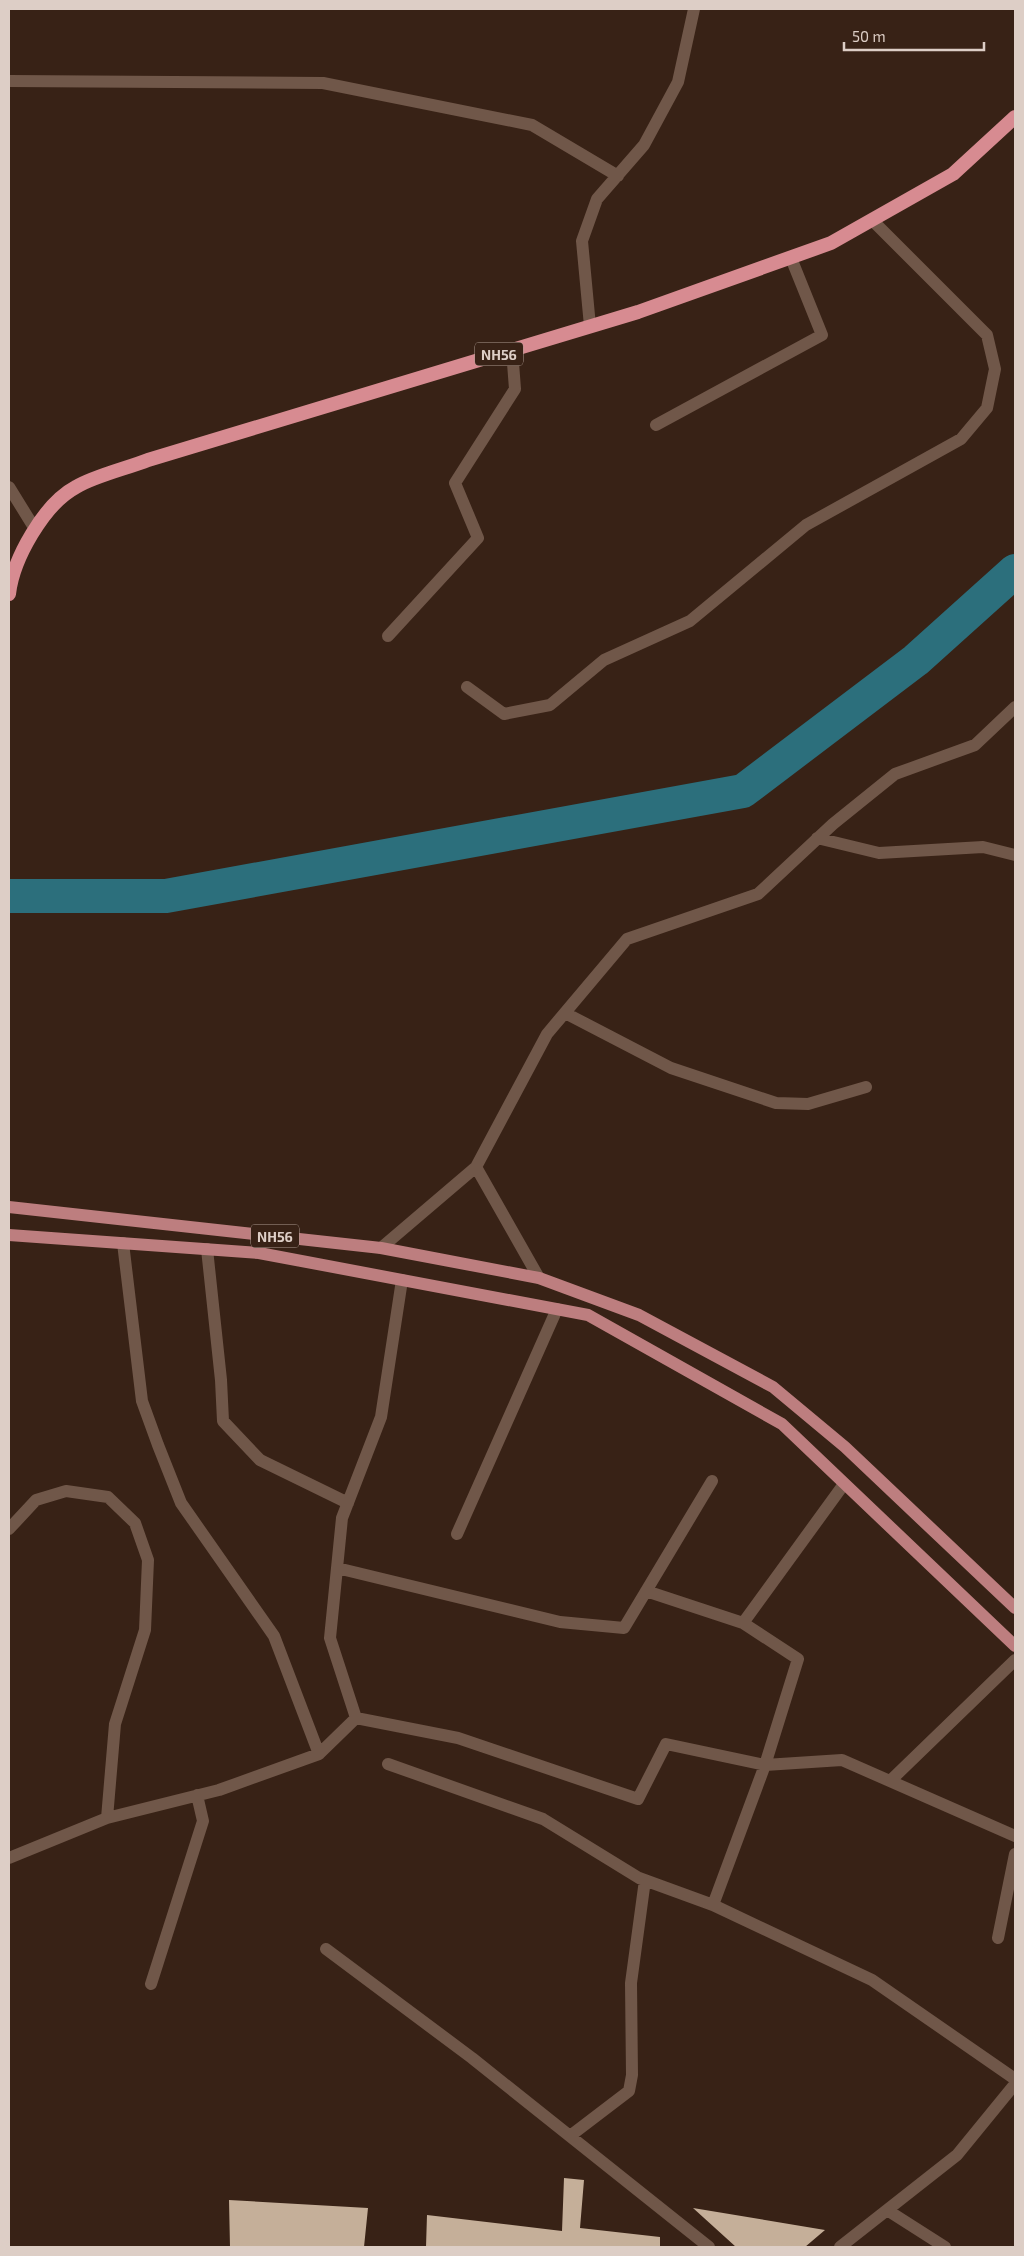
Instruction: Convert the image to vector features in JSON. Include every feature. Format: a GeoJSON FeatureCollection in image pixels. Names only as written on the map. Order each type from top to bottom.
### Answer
{"type":"FeatureCollection","features":[{"type":"Feature","properties":{"kind":"highway","name":"NH56"},"geometry":{"type":"LineString","coordinates":[[9,594],[12,574],[25,544],[50,506],[76,486],[148,460],[638,312],[831,243],[953,174],[1015,117]]}},
{"type":"Feature","properties":{"kind":"main road","name":"NH56"},"geometry":{"type":"LineString","coordinates":[[9,1207],[381,1248],[539,1278]]}},
{"type":"Feature","properties":{"kind":"main road"},"geometry":{"type":"LineString","coordinates":[[9,1235],[259,1253],[588,1315],[782,1424],[1015,1646]]}},
{"type":"Feature","properties":{"kind":"main road"},"geometry":{"type":"LineString","coordinates":[[539,1278],[639,1315],[773,1386],[845,1447],[1015,1608]]}},
{"type":"Feature","properties":{"kind":"street"},"geometry":{"type":"LineString","coordinates":[[590,326],[582,241],[597,199],[644,145],[678,82],[694,9]]}},
{"type":"Feature","properties":{"kind":"street"},"geometry":{"type":"LineString","coordinates":[[9,81],[323,83],[532,125],[618,176]]}},
{"type":"Feature","properties":{"kind":"street"},"geometry":{"type":"LineString","coordinates":[[467,687],[504,714],[550,705],[604,660],[690,620],[806,525],[961,439],[987,408],[995,369],[987,334],[872,220]]}},
{"type":"Feature","properties":{"kind":"street"},"geometry":{"type":"LineString","coordinates":[[656,425],[822,335],[791,258]]}},
{"type":"Feature","properties":{"kind":"street"},"geometry":{"type":"LineString","coordinates":[[388,636],[478,538],[455,483],[515,389],[512,350]]}},
{"type":"Feature","properties":{"kind":"street"},"geometry":{"type":"LineString","coordinates":[[9,487],[35,529]]}},
{"type":"Feature","properties":{"kind":"street"},"geometry":{"type":"LineString","coordinates":[[381,1248],[476,1167],[547,1034],[627,939],[758,894],[817,838],[895,774],[976,745],[1015,707]]}},
{"type":"Feature","properties":{"kind":"street"},"geometry":{"type":"LineString","coordinates":[[817,838],[879,853],[982,847],[1015,855]]}},
{"type":"Feature","properties":{"kind":"street"},"geometry":{"type":"LineString","coordinates":[[565,1013],[672,1068],[776,1103],[808,1104],[866,1087]]}},
{"type":"Feature","properties":{"kind":"street"},"geometry":{"type":"LineString","coordinates":[[476,1167],[539,1278]]}},
{"type":"Feature","properties":{"kind":"street"},"geometry":{"type":"LineString","coordinates":[[123,1243],[142,1402],[158,1445],[181,1503],[274,1636],[319,1754]]}},
{"type":"Feature","properties":{"kind":"street"},"geometry":{"type":"LineString","coordinates":[[207,1249],[221,1380],[223,1421],[260,1460],[348,1503]]}},
{"type":"Feature","properties":{"kind":"street"},"geometry":{"type":"LineString","coordinates":[[356,1718],[330,1638],[342,1518],[381,1417],[402,1280]]}},
{"type":"Feature","properties":{"kind":"street"},"geometry":{"type":"LineString","coordinates":[[457,1534],[556,1309]]}},
{"type":"Feature","properties":{"kind":"street"},"geometry":{"type":"LineString","coordinates":[[337,1568],[560,1622],[624,1628],[712,1481]]}},
{"type":"Feature","properties":{"kind":"street"},"geometry":{"type":"LineString","coordinates":[[743,1623],[844,1484]]}},
{"type":"Feature","properties":{"kind":"street"},"geometry":{"type":"LineString","coordinates":[[9,1530],[36,1500],[66,1491],[108,1497],[135,1523],[148,1560],[145,1630],[115,1724],[107,1818]]}},
{"type":"Feature","properties":{"kind":"street"},"geometry":{"type":"LineString","coordinates":[[646,1591],[743,1623],[798,1659],[765,1765],[713,1905]]}},
{"type":"Feature","properties":{"kind":"street"},"geometry":{"type":"LineString","coordinates":[[890,1781],[1015,1660]]}},
{"type":"Feature","properties":{"kind":"street"},"geometry":{"type":"LineString","coordinates":[[9,1858],[107,1818],[219,1790],[319,1754],[356,1718]]}},
{"type":"Feature","properties":{"kind":"street"},"geometry":{"type":"LineString","coordinates":[[356,1718],[458,1738],[638,1800],[666,1744],[765,1765],[842,1760],[1015,1836]]}},
{"type":"Feature","properties":{"kind":"street"},"geometry":{"type":"LineString","coordinates":[[388,1764],[543,1819],[645,1880],[713,1905],[872,1980],[1015,2079]]}},
{"type":"Feature","properties":{"kind":"street"},"geometry":{"type":"LineString","coordinates":[[151,1984],[203,1821],[197,1795]]}},
{"type":"Feature","properties":{"kind":"street"},"geometry":{"type":"LineString","coordinates":[[998,1938],[1015,1854]]}},
{"type":"Feature","properties":{"kind":"street"},"geometry":{"type":"LineString","coordinates":[[570,2136],[629,2091],[632,2075],[631,1983],[645,1880]]}},
{"type":"Feature","properties":{"kind":"street"},"geometry":{"type":"LineString","coordinates":[[326,1949],[472,2058],[709,2247]]}},
{"type":"Feature","properties":{"kind":"street"},"geometry":{"type":"LineString","coordinates":[[840,2247],[957,2155],[1015,2084]]}},
{"type":"Feature","properties":{"kind":"street"},"geometry":{"type":"LineString","coordinates":[[887,2210],[945,2247]]}},
{"type":"Feature","properties":{"kind":"building"},"geometry":{"type":"Polygon","coordinates":[[[564,2178],[584,2180],[580,2228],[660,2237],[660,2247],[426,2247],[427,2215],[562,2231],[564,2178]]]}},
{"type":"Feature","properties":{"kind":"building"},"geometry":{"type":"Polygon","coordinates":[[[229,2200],[368,2208],[364,2247],[230,2247],[229,2200]]]}},
{"type":"Feature","properties":{"kind":"building"},"geometry":{"type":"Polygon","coordinates":[[[693,2208],[825,2230],[805,2247],[736,2247],[693,2208]]]}},
{"type":"Feature","properties":{"kind":"waterway"},"geometry":{"type":"LineString","coordinates":[[9,896],[166,896],[743,791],[916,660],[1015,571]]}}]}
